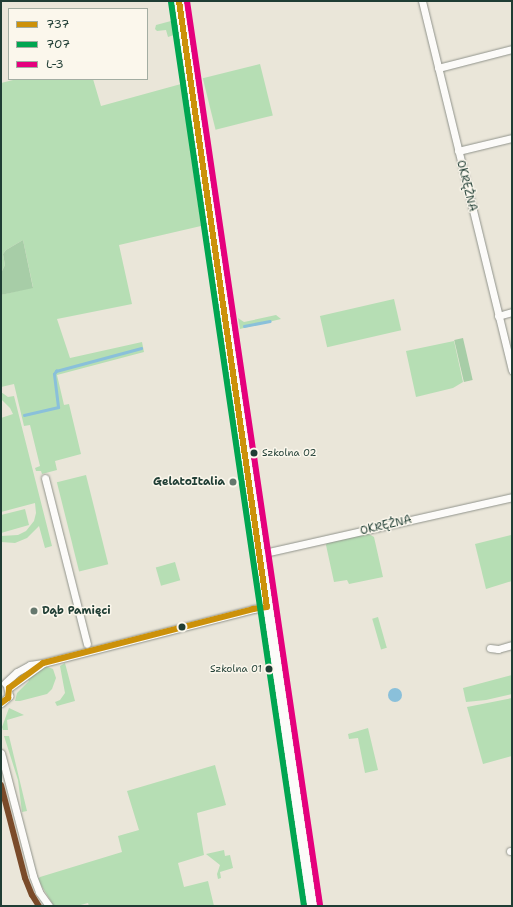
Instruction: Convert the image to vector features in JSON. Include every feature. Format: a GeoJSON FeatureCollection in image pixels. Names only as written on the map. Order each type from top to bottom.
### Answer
{"type":"FeatureCollection","features":[{"type":"Feature","properties":{"kind":"main road"},"geometry":{"type":"LineString","coordinates":[[179,1],[312,906]]}},
{"type":"Feature","properties":{"kind":"street","name":"OKRĘŻNA"},"geometry":{"type":"LineString","coordinates":[[422,1],[512,370]]}},
{"type":"Feature","properties":{"kind":"street"},"geometry":{"type":"LineString","coordinates":[[438,68],[512,49]]}},
{"type":"Feature","properties":{"kind":"street"},"geometry":{"type":"LineString","coordinates":[[458,151],[512,138]]}},
{"type":"Feature","properties":{"kind":"street"},"geometry":{"type":"LineString","coordinates":[[498,316],[512,312]]}},
{"type":"Feature","properties":{"kind":"street"},"geometry":{"type":"LineString","coordinates":[[45,478],[87,644]]}},
{"type":"Feature","properties":{"kind":"street","name":"OKRĘŻNA"},"geometry":{"type":"LineString","coordinates":[[260,554],[512,497]]}},
{"type":"Feature","properties":{"kind":"street"},"geometry":{"type":"LineString","coordinates":[[1,703],[8,698],[5,684],[17,672],[30,665],[43,663],[253,609],[267,607]]}},
{"type":"Feature","properties":{"kind":"street"},"geometry":{"type":"LineString","coordinates":[[490,648],[498,649],[512,645]]}},
{"type":"Feature","properties":{"kind":"street"},"geometry":{"type":"LineString","coordinates":[[1,754],[33,876],[40,892],[49,906]]}},
{"type":"Feature","properties":{"kind":"green space"},"geometry":{"type":"Polygon","coordinates":[[[171,21],[174,35],[168,37],[166,30],[157,31],[155,29],[156,25],[171,21]]]}},
{"type":"Feature","properties":{"kind":"green space"},"geometry":{"type":"Polygon","coordinates":[[[260,64],[273,115],[216,130],[203,78],[260,64]]]}},
{"type":"Feature","properties":{"kind":"green space"},"geometry":{"type":"Polygon","coordinates":[[[13,80],[93,80],[101,106],[181,84],[201,226],[119,245],[132,304],[57,319],[70,358],[142,342],[144,352],[57,375],[64,405],[69,404],[81,454],[55,461],[57,470],[42,474],[41,471],[36,471],[35,468],[40,466],[30,425],[24,426],[14,384],[1,387],[1,295],[33,287],[23,240],[6,250],[3,254],[5,265],[1,273],[1,83],[13,80]]]}},
{"type":"Feature","properties":{"kind":"green space"},"geometry":{"type":"Polygon","coordinates":[[[23,240],[33,288],[1,295],[1,273],[5,265],[3,254],[6,250],[23,240]]]}},
{"type":"Feature","properties":{"kind":"green space"},"geometry":{"type":"Polygon","coordinates":[[[394,299],[401,330],[327,347],[320,316],[394,299]]]}},
{"type":"Feature","properties":{"kind":"green space"},"geometry":{"type":"Polygon","coordinates":[[[276,315],[281,319],[240,329],[238,318],[244,322],[276,315]]]}},
{"type":"Feature","properties":{"kind":"green space"},"geometry":{"type":"Polygon","coordinates":[[[463,338],[473,380],[464,382],[454,340],[463,338]]]}},
{"type":"Feature","properties":{"kind":"green space"},"geometry":{"type":"Polygon","coordinates":[[[454,341],[463,382],[453,388],[416,397],[406,351],[454,341]]]}},
{"type":"Feature","properties":{"kind":"green space"},"geometry":{"type":"Polygon","coordinates":[[[1,392],[8,397],[14,396],[52,546],[45,548],[39,526],[27,538],[15,543],[1,542],[1,536],[18,535],[26,531],[34,521],[36,513],[35,503],[1,512],[1,418],[13,414],[10,408],[1,399],[1,392]]]}},
{"type":"Feature","properties":{"kind":"green space"},"geometry":{"type":"Polygon","coordinates":[[[86,475],[108,564],[79,572],[57,482],[86,475]]]}},
{"type":"Feature","properties":{"kind":"green space"},"geometry":{"type":"Polygon","coordinates":[[[25,509],[29,525],[1,533],[1,515],[25,509]]]}},
{"type":"Feature","properties":{"kind":"green space"},"geometry":{"type":"Polygon","coordinates":[[[367,533],[374,537],[383,577],[349,584],[347,580],[334,582],[326,545],[327,542],[367,533]]]}},
{"type":"Feature","properties":{"kind":"green space"},"geometry":{"type":"Polygon","coordinates":[[[511,535],[512,581],[486,589],[475,544],[511,535]]]}},
{"type":"Feature","properties":{"kind":"green space"},"geometry":{"type":"Polygon","coordinates":[[[175,562],[180,580],[161,586],[156,568],[175,562]]]}},
{"type":"Feature","properties":{"kind":"green space"},"geometry":{"type":"Polygon","coordinates":[[[378,617],[387,648],[381,649],[372,619],[378,617]]]}},
{"type":"Feature","properties":{"kind":"green space"},"geometry":{"type":"Polygon","coordinates":[[[65,663],[75,701],[57,706],[55,702],[60,700],[65,693],[60,666],[65,663]]]}},
{"type":"Feature","properties":{"kind":"green space"},"geometry":{"type":"Polygon","coordinates":[[[45,666],[53,669],[56,678],[52,689],[47,694],[15,701],[17,693],[29,681],[27,678],[45,666]]]}},
{"type":"Feature","properties":{"kind":"green space"},"geometry":{"type":"Polygon","coordinates":[[[512,675],[512,694],[486,700],[466,702],[463,688],[512,675]]]}},
{"type":"Feature","properties":{"kind":"green space"},"geometry":{"type":"Polygon","coordinates":[[[512,698],[512,756],[483,764],[467,707],[512,698]]]}},
{"type":"Feature","properties":{"kind":"green space"},"geometry":{"type":"Polygon","coordinates":[[[9,708],[24,715],[7,720],[8,730],[3,730],[2,727],[9,708]]]}},
{"type":"Feature","properties":{"kind":"green space"},"geometry":{"type":"Polygon","coordinates":[[[368,728],[378,770],[365,773],[358,738],[349,739],[348,734],[368,728]]]}},
{"type":"Feature","properties":{"kind":"green space"},"geometry":{"type":"Polygon","coordinates":[[[4,736],[9,736],[27,811],[22,812],[18,780],[4,736]]]}},
{"type":"Feature","properties":{"kind":"green space"},"geometry":{"type":"Polygon","coordinates":[[[215,765],[226,805],[197,813],[204,855],[178,863],[184,887],[208,881],[214,906],[89,906],[88,903],[77,906],[54,906],[38,879],[40,877],[122,852],[118,836],[139,830],[127,791],[215,765]]]}},
{"type":"Feature","properties":{"kind":"green space"},"geometry":{"type":"Polygon","coordinates":[[[224,850],[225,856],[230,855],[233,868],[220,872],[221,878],[218,879],[217,874],[220,865],[206,854],[224,850]]]}},
{"type":"Feature","properties":{"kind":"green space"},"geometry":{"type":"Polygon","coordinates":[[[319,882],[323,906],[319,906],[315,883],[319,882]]]}},
{"type":"Feature","properties":{"kind":"water"},"geometry":{"type":"Polygon","coordinates":[[[395,688],[400,690],[402,695],[400,700],[395,702],[390,700],[388,695],[390,690],[395,688]]]}},
{"type":"Feature","properties":{"kind":"waterway"},"geometry":{"type":"LineString","coordinates":[[244,326],[270,321]]}},
{"type":"Feature","properties":{"kind":"waterway"},"geometry":{"type":"LineString","coordinates":[[24,415],[58,407],[54,374],[56,371],[141,348]]}},
{"type":"Feature","properties":{"kind":"waterway"},"geometry":{"type":"LineString","coordinates":[[318,884],[321,906]]}},
{"type":"Feature","properties":{"kind":"transit line","name":"737"},"geometry":{"type":"LineString","coordinates":[[179,1],[267,607]]}},
{"type":"Feature","properties":{"kind":"transit line","name":"L-3"},"geometry":{"type":"LineString","coordinates":[[187,1],[320,905]]}},
{"type":"Feature","properties":{"kind":"transit line","name":"707"},"geometry":{"type":"LineString","coordinates":[[171,2],[304,906]]}},
{"type":"Feature","properties":{"kind":"transit line","name":"737"},"geometry":{"type":"LineString","coordinates":[[1,703],[8,698],[9,688],[43,663],[253,609],[267,607]]}},
{"type":"Feature","properties":{"kind":"transit line"},"geometry":{"type":"LineString","coordinates":[[1,785],[25,878],[32,895],[39,906]]}},
{"type":"Feature","properties":{"kind":"place","name":"Szkolna 02"},"geometry":{"type":"Point","coordinates":[254,453]}},
{"type":"Feature","properties":{"kind":"place","name":"GelatoItalia"},"geometry":{"type":"Point","coordinates":[233,482]}},
{"type":"Feature","properties":{"kind":"place","name":"Dąb Pamięci"},"geometry":{"type":"Point","coordinates":[34,611]}},
{"type":"Feature","properties":{"kind":"place","name":"Szkolna 01"},"geometry":{"type":"Point","coordinates":[269,669]}}]}
